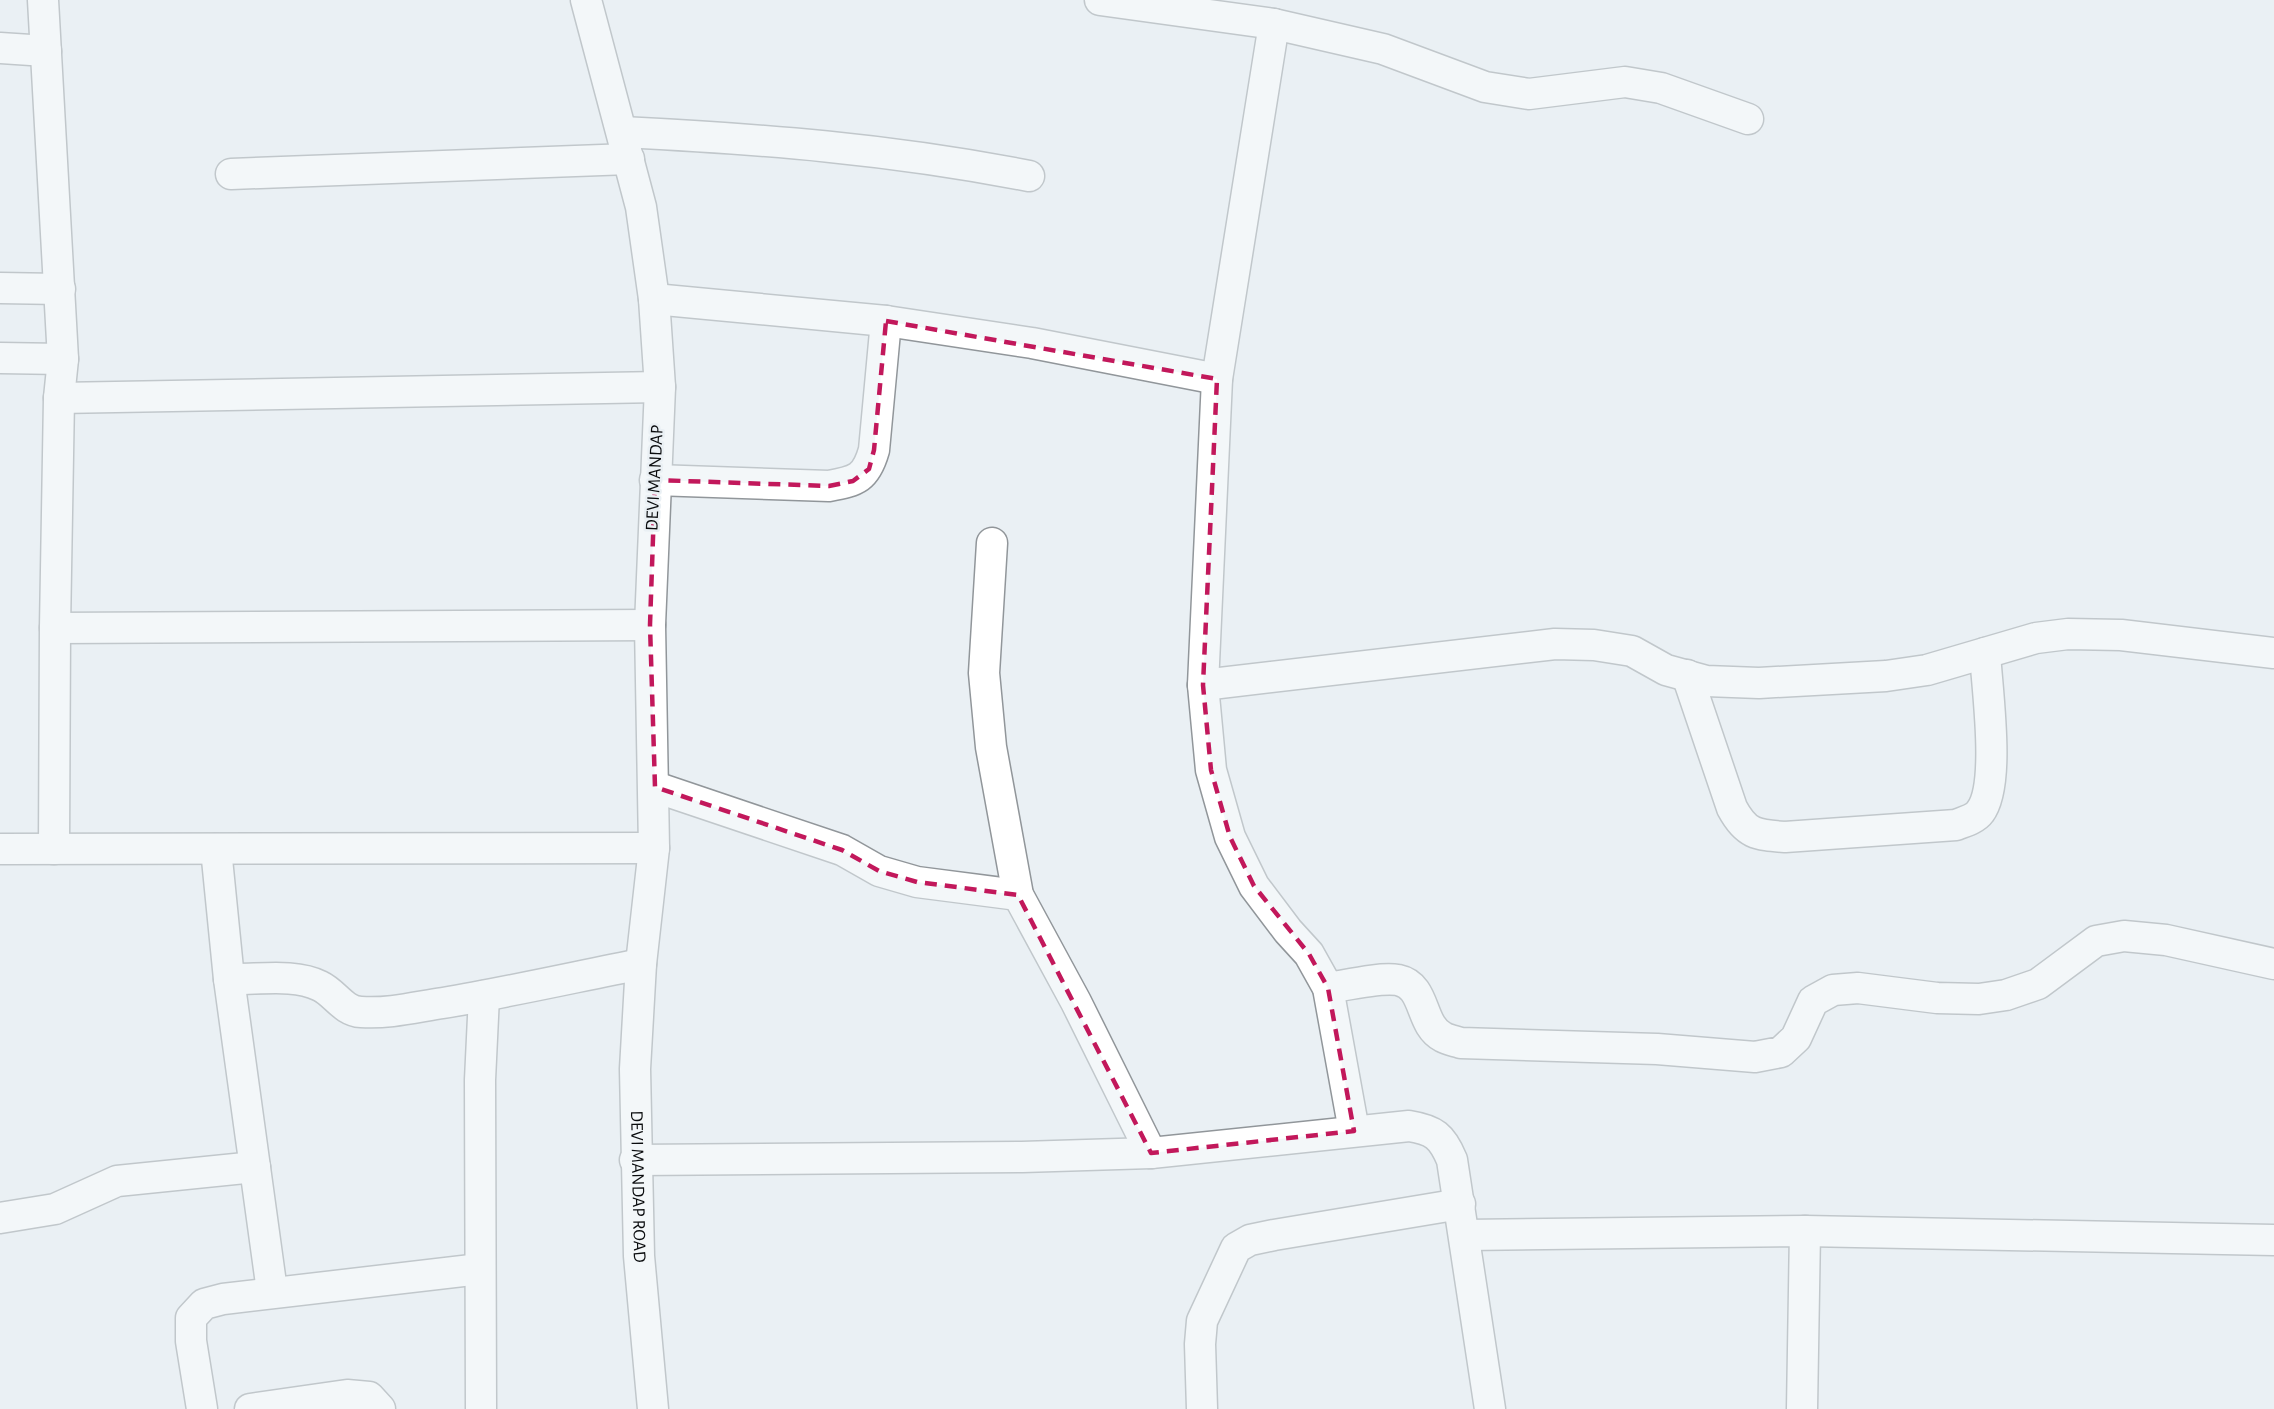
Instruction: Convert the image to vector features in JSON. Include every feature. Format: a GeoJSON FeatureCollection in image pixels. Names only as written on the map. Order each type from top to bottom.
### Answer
{"type":"FeatureCollection","features":[{"type":"Feature","properties":{"kind":"street"},"geometry":{"type":"LineString","coordinates":[[43,0],[63,359],[59,399],[54,849]]}},
{"type":"Feature","properties":{"kind":"street","name":"DEVI MANDAP"},"geometry":{"type":"LineString","coordinates":[[586,0],[641,207],[654,299],[660,387],[650,626],[655,787],[654,848],[641,964]]}},
{"type":"Feature","properties":{"kind":"street"},"geometry":{"type":"LineString","coordinates":[[1100,0],[1274,24],[1383,49],[1485,87],[1529,93],[1625,82],[1661,88],[1748,119]]}},
{"type":"Feature","properties":{"kind":"street"},"geometry":{"type":"LineString","coordinates":[[1274,24],[1217,379],[1203,685],[1211,770],[1230,837],[1254,886],[1309,954],[1328,988],[1354,1131]]}},
{"type":"Feature","properties":{"kind":"street"},"geometry":{"type":"LineString","coordinates":[[0,48],[46,51]]}},
{"type":"Feature","properties":{"kind":"street"},"geometry":{"type":"LineString","coordinates":[[231,174],[625,146],[827,144],[939,158],[1029,176]]}},
{"type":"Feature","properties":{"kind":"street"},"geometry":{"type":"LineString","coordinates":[[0,288],[60,289]]}},
{"type":"Feature","properties":{"kind":"street"},"geometry":{"type":"LineString","coordinates":[[654,299],[886,321],[1032,343],[1217,379]]}},
{"type":"Feature","properties":{"kind":"street"},"geometry":{"type":"LineString","coordinates":[[655,480],[829,486],[853,482],[869,469],[874,450],[886,321]]}},
{"type":"Feature","properties":{"kind":"street"},"geometry":{"type":"LineString","coordinates":[[0,358],[63,359]]}},
{"type":"Feature","properties":{"kind":"street"},"geometry":{"type":"LineString","coordinates":[[59,399],[660,387]]}},
{"type":"Feature","properties":{"kind":"street"},"geometry":{"type":"LineString","coordinates":[[992,543],[984,673],[991,747],[1018,896],[1076,1002],[1151,1153]]}},
{"type":"Feature","properties":{"kind":"street"},"geometry":{"type":"LineString","coordinates":[[55,628],[650,626]]}},
{"type":"Feature","properties":{"kind":"street"},"geometry":{"type":"LineString","coordinates":[[1203,685],[1555,644],[1594,645],[1632,651],[1666,670],[1706,681],[1759,683],[1886,676],[1928,670],[2036,638],[2068,634],[2121,635],[2274,653]]}},
{"type":"Feature","properties":{"kind":"street"},"geometry":{"type":"LineString","coordinates":[[1688,675],[1732,808],[1741,825],[1759,836],[1785,837],[1944,826],[1956,825],[1978,815],[1989,797],[1991,776],[1985,653]]}},
{"type":"Feature","properties":{"kind":"street"},"geometry":{"type":"LineString","coordinates":[[655,787],[831,846],[879,871],[917,882],[1018,896]]}},
{"type":"Feature","properties":{"kind":"street"},"geometry":{"type":"LineString","coordinates":[[0,849],[654,848]]}},
{"type":"Feature","properties":{"kind":"street"},"geometry":{"type":"LineString","coordinates":[[216,849],[229,979],[272,1292]]}},
{"type":"Feature","properties":{"kind":"street"},"geometry":{"type":"LineString","coordinates":[[1328,988],[1396,980],[1408,984],[1417,992],[1430,1024],[1441,1037],[1461,1043],[1657,1049],[1755,1057],[1781,1052],[1796,1038],[1813,1001],[1833,990],[1857,988],[1937,998],[1979,999],[2006,995],[2038,984],[2096,941],[2124,936],[2166,940],[2274,964]]}},
{"type":"Feature","properties":{"kind":"street"},"geometry":{"type":"LineString","coordinates":[[229,979],[305,981],[319,985],[333,994],[343,1005],[357,1012],[378,1013],[484,996],[641,964]]}},
{"type":"Feature","properties":{"kind":"street","name":"DEVI MANDAP ROAD"},"geometry":{"type":"LineString","coordinates":[[641,964],[635,1070],[635,1160],[639,1256],[653,1409]]}},
{"type":"Feature","properties":{"kind":"street"},"geometry":{"type":"LineString","coordinates":[[481,1409],[480,1080],[484,996]]}},
{"type":"Feature","properties":{"kind":"street"},"geometry":{"type":"LineString","coordinates":[[635,1160],[1022,1157],[1151,1153],[1409,1126],[1427,1129],[1444,1141],[1452,1160],[1490,1409]]}},
{"type":"Feature","properties":{"kind":"street"},"geometry":{"type":"LineString","coordinates":[[0,1218],[56,1209],[117,1181],[255,1167]]}},
{"type":"Feature","properties":{"kind":"street"},"geometry":{"type":"LineString","coordinates":[[1202,1409],[1200,1344],[1202,1321],[1236,1248],[1250,1240],[1274,1235],[1460,1204]]}},
{"type":"Feature","properties":{"kind":"street"},"geometry":{"type":"LineString","coordinates":[[1465,1235],[1805,1232],[2274,1240]]}},
{"type":"Feature","properties":{"kind":"street"},"geometry":{"type":"LineString","coordinates":[[1802,1409],[1805,1232]]}},
{"type":"Feature","properties":{"kind":"street"},"geometry":{"type":"LineString","coordinates":[[202,1409],[191,1341],[192,1318],[204,1304],[272,1292],[480,1269]]}},
{"type":"Feature","properties":{"kind":"street"},"geometry":{"type":"LineString","coordinates":[[250,1409],[347,1395],[369,1397],[380,1409]]}},
{"type":"Feature","properties":{"kind":"highlighted area"},"geometry":{"type":"Polygon","coordinates":[[[886,321],[1217,379],[1203,685],[1211,770],[1230,837],[1254,886],[1309,954],[1328,988],[1354,1131],[1151,1153],[1018,895],[917,882],[879,871],[842,850],[655,787],[650,625],[655,480],[829,486],[853,481],[869,469],[874,450],[886,321]]]}}]}
